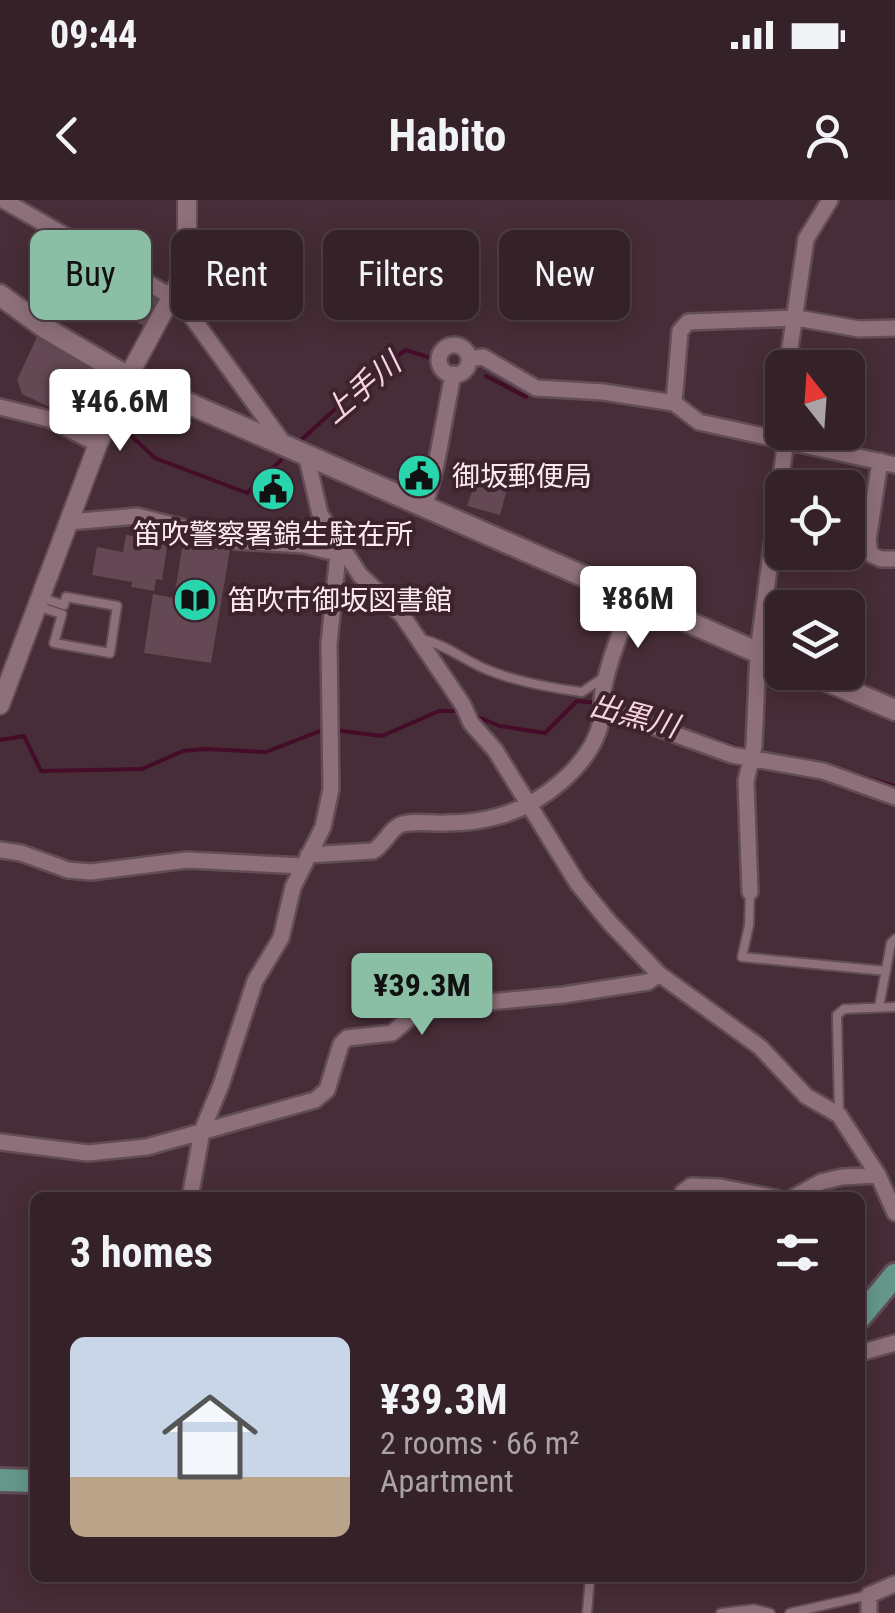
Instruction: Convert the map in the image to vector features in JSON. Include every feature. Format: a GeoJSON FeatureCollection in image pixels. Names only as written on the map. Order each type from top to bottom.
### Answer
{"type":"FeatureCollection","features":[{"type":"Feature","properties":{"kind":"main road"},"geometry":{"type":"LineString","coordinates":[[0,295],[44,328],[128,377],[765,655]]}},
{"type":"Feature","properties":{"kind":"main road"},"geometry":{"type":"LineString","coordinates":[[848,690],[895,710]]}},
{"type":"Feature","properties":{"kind":"main road"},"geometry":{"type":"LineString","coordinates":[[865,1311],[895,1276]]}},
{"type":"Feature","properties":{"kind":"main road"},"geometry":{"type":"LineString","coordinates":[[0,1480],[30,1481]]}},
{"type":"Feature","properties":{"kind":"street"},"geometry":{"type":"LineString","coordinates":[[3,200],[171,296]]}},
{"type":"Feature","properties":{"kind":"street"},"geometry":{"type":"LineString","coordinates":[[187,200],[187,230]]}},
{"type":"Feature","properties":{"kind":"street"},"geometry":{"type":"LineString","coordinates":[[791,350],[806,239],[830,200]]}},
{"type":"Feature","properties":{"kind":"street"},"geometry":{"type":"LineString","coordinates":[[0,705],[98,444],[128,377],[171,301]]}},
{"type":"Feature","properties":{"kind":"street"},"geometry":{"type":"LineString","coordinates":[[674,403],[680,331],[688,322],[797,318],[859,329],[895,328]]}},
{"type":"Feature","properties":{"kind":"street"},"geometry":{"type":"LineString","coordinates":[[194,320],[285,445]]}},
{"type":"Feature","properties":{"kind":"street"},"geometry":{"type":"LineString","coordinates":[[460,347],[469,358],[464,370],[453,374],[444,370],[440,361],[446,348],[460,347]]}},
{"type":"Feature","properties":{"kind":"street"},"geometry":{"type":"LineString","coordinates":[[469,358],[483,357],[536,388],[603,392],[674,403],[700,422],[765,432]]}},
{"type":"Feature","properties":{"kind":"street"},"geometry":{"type":"LineString","coordinates":[[425,505],[453,374]]}},
{"type":"Feature","properties":{"kind":"street"},"geometry":{"type":"LineString","coordinates":[[0,407],[49,419],[98,444]]}},
{"type":"Feature","properties":{"kind":"street"},"geometry":{"type":"LineString","coordinates":[[750,892],[746,781],[754,752],[758,652],[785,450]]}},
{"type":"Feature","properties":{"kind":"street"},"geometry":{"type":"LineString","coordinates":[[839,450],[887,463],[868,540],[870,554],[895,559]]}},
{"type":"Feature","properties":{"kind":"street"},"geometry":{"type":"LineString","coordinates":[[306,454],[320,514],[360,574],[402,614],[470,722],[495,750],[578,884],[659,974],[760,1047],[806,1096],[839,1115],[878,1175],[895,1213]]}},
{"type":"Feature","properties":{"kind":"street"},"geometry":{"type":"LineString","coordinates":[[70,522],[137,516],[254,544],[288,543],[328,551],[339,544]]}},
{"type":"Feature","properties":{"kind":"street"},"geometry":{"type":"LineString","coordinates":[[191,1192],[202,1131],[255,981],[281,938],[293,887],[328,812],[330,644],[339,544]]}},
{"type":"Feature","properties":{"kind":"street"},"geometry":{"type":"LineString","coordinates":[[0,850],[79,871],[187,860],[306,860],[373,851],[396,827],[406,824],[494,818],[530,806],[548,794],[590,748],[602,712],[608,674],[634,597]]}},
{"type":"Feature","properties":{"kind":"street"},"geometry":{"type":"LineString","coordinates":[[602,712],[732,755],[754,752],[824,771],[895,797]]}},
{"type":"Feature","properties":{"kind":"street"},"geometry":{"type":"LineString","coordinates":[[0,1142],[88,1153],[147,1147],[315,1100],[327,1090],[341,1044],[347,1038],[392,1033],[414,1014],[448,1006],[648,982],[659,974]]}},
{"type":"Feature","properties":{"kind":"street"},"geometry":{"type":"LineString","coordinates":[[803,1192],[842,1176],[878,1175]]}},
{"type":"Feature","properties":{"kind":"street"},"geometry":{"type":"LineString","coordinates":[[683,1192],[691,1186],[745,1192]]}},
{"type":"Feature","properties":{"kind":"street"},"geometry":{"type":"LineString","coordinates":[[865,1352],[895,1342]]}},
{"type":"Feature","properties":{"kind":"street"},"geometry":{"type":"LineString","coordinates":[[869,1613],[869,1595],[895,1584]]}},
{"type":"Feature","properties":{"kind":"lane"},"geometry":{"type":"LineString","coordinates":[[66,597],[118,606],[110,653],[54,644],[62,614],[40,602],[64,605],[66,597]]}},
{"type":"Feature","properties":{"kind":"lane"},"geometry":{"type":"LineString","coordinates":[[418,638],[446,647],[496,673],[564,689],[582,692],[608,674]]}},
{"type":"Feature","properties":{"kind":"lane"},"geometry":{"type":"LineString","coordinates":[[750,892],[742,958],[886,970]]}},
{"type":"Feature","properties":{"kind":"lane"},"geometry":{"type":"LineString","coordinates":[[879,1007],[890,943],[895,939]]}},
{"type":"Feature","properties":{"kind":"lane"},"geometry":{"type":"LineString","coordinates":[[839,1115],[837,1015],[844,1009],[895,1007]]}},
{"type":"Feature","properties":{"kind":"lane"},"geometry":{"type":"LineString","coordinates":[[587,1613],[590,1582]]}},
{"type":"Feature","properties":{"kind":"lane"},"geometry":{"type":"LineString","coordinates":[[790,1613],[869,1595]]}},
{"type":"Feature","properties":{"kind":"lane"},"geometry":{"type":"LineString","coordinates":[[722,1613],[754,1609],[770,1613]]}},
{"type":"Feature","properties":{"kind":"building"},"geometry":{"type":"Polygon","coordinates":[[[151,295],[160,300],[151,317],[151,295]]]}},
{"type":"Feature","properties":{"kind":"building"},"geometry":{"type":"Polygon","coordinates":[[[37,337],[115,382],[96,424],[89,426],[22,394],[17,380],[37,337]]]}},
{"type":"Feature","properties":{"kind":"building"},"geometry":{"type":"Polygon","coordinates":[[[477,477],[508,486],[500,515],[467,506],[477,477]]]}},
{"type":"Feature","properties":{"kind":"building"},"geometry":{"type":"Polygon","coordinates":[[[126,535],[168,541],[162,580],[156,579],[154,591],[131,587],[132,582],[92,575],[97,547],[123,552],[126,535]]]}},
{"type":"Feature","properties":{"kind":"building"},"geometry":{"type":"Polygon","coordinates":[[[183,542],[230,549],[211,663],[144,653],[153,594],[174,598],[183,542]]]}},
{"type":"Feature","properties":{"kind":"waterway","name":"上手川"},"geometry":{"type":"LineString","coordinates":[[298,443],[382,366],[406,350],[431,358]]}},
{"type":"Feature","properties":{"kind":"waterway","name":"上手川"},"geometry":{"type":"LineString","coordinates":[[486,376],[526,397]]}},
{"type":"Feature","properties":{"kind":"waterway","name":"上手川"},"geometry":{"type":"LineString","coordinates":[[69,421],[93,428]]}},
{"type":"Feature","properties":{"kind":"waterway","name":"上手川"},"geometry":{"type":"LineString","coordinates":[[117,431],[127,432],[155,458],[247,493],[281,460]]}},
{"type":"Feature","properties":{"kind":"waterway","name":"出黒川"},"geometry":{"type":"LineString","coordinates":[[473,715],[500,726],[545,733],[577,701],[597,703]]}},
{"type":"Feature","properties":{"kind":"waterway","name":"出黒川"},"geometry":{"type":"LineString","coordinates":[[607,704],[745,750]]}},
{"type":"Feature","properties":{"kind":"waterway","name":"出黒川"},"geometry":{"type":"LineString","coordinates":[[335,730],[382,736],[439,711],[460,711]]}},
{"type":"Feature","properties":{"kind":"waterway","name":"出黒川"},"geometry":{"type":"LineString","coordinates":[[0,740],[24,736],[41,771],[142,769],[183,751],[266,752],[325,729]]}},
{"type":"Feature","properties":{"kind":"waterway","name":"出黒川"},"geometry":{"type":"LineString","coordinates":[[837,769],[895,786]]}},
{"type":"Feature","properties":{"kind":"place","name":"御坂郵便局"},"geometry":{"type":"Point","coordinates":[419,476]}},
{"type":"Feature","properties":{"kind":"place","name":"笛吹警察署錦生駐在所"},"geometry":{"type":"Point","coordinates":[273,489]}},
{"type":"Feature","properties":{"kind":"place","name":"笛吹市御坂図書館"},"geometry":{"type":"Point","coordinates":[195,600]}}]}
